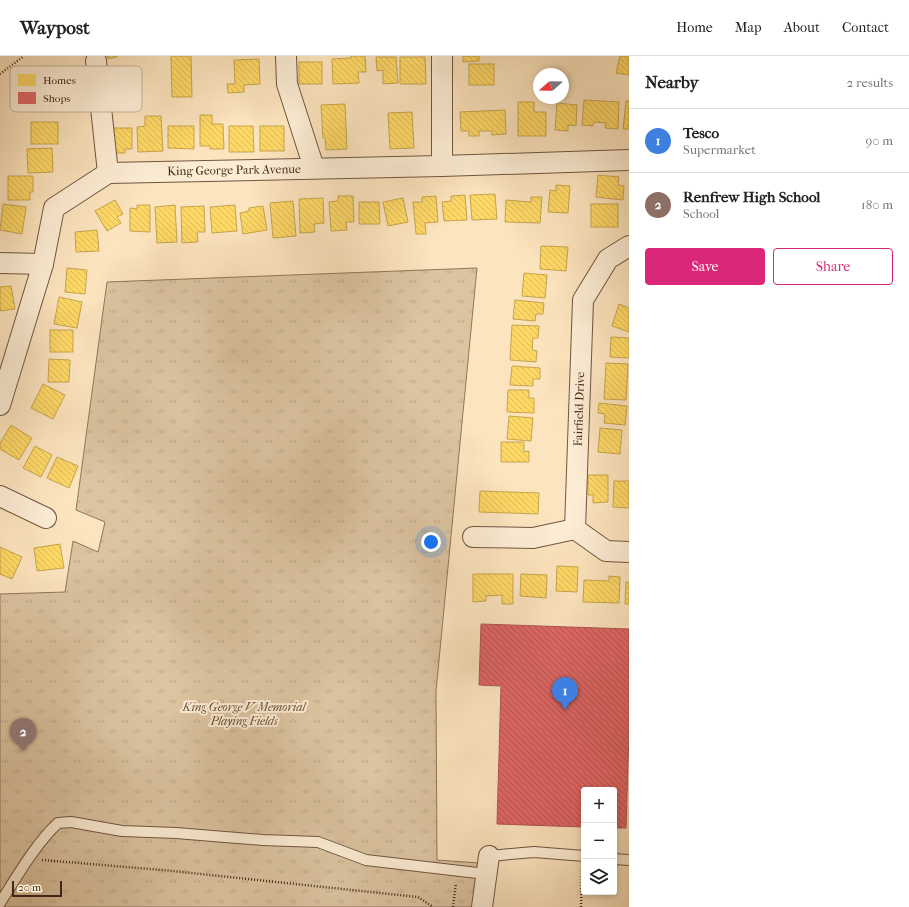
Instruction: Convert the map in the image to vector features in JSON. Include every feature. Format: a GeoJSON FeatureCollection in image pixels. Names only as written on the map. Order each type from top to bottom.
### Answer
{"type":"FeatureCollection","features":[{"type":"Feature","properties":{"kind":"street"},"geometry":{"type":"LineString","coordinates":[[286,56],[287,84],[314,168]]}},
{"type":"Feature","properties":{"kind":"street"},"geometry":{"type":"LineString","coordinates":[[442,56],[442,166]]}},
{"type":"Feature","properties":{"kind":"street"},"geometry":{"type":"LineString","coordinates":[[96,61],[97,66]]}},
{"type":"Feature","properties":{"kind":"street"},"geometry":{"type":"LineString","coordinates":[[0,405],[43,264],[54,208],[108,173],[101,112]]}},
{"type":"Feature","properties":{"kind":"street","name":"King George Park Avenue"},"geometry":{"type":"LineString","coordinates":[[108,173],[442,166],[629,160]]}},
{"type":"Feature","properties":{"kind":"street","name":"Fairfield Drive"},"geometry":{"type":"LineString","coordinates":[[575,529],[583,300],[608,259],[629,246]]}},
{"type":"Feature","properties":{"kind":"street"},"geometry":{"type":"LineString","coordinates":[[0,263],[43,264]]}},
{"type":"Feature","properties":{"kind":"street"},"geometry":{"type":"LineString","coordinates":[[0,496],[46,518]]}},
{"type":"Feature","properties":{"kind":"street"},"geometry":{"type":"LineString","coordinates":[[473,537],[533,538],[575,529],[606,551],[629,552]]}},
{"type":"Feature","properties":{"kind":"street"},"geometry":{"type":"LineString","coordinates":[[482,907],[487,865]]}},
{"type":"Feature","properties":{"kind":"lane"},"geometry":{"type":"LineString","coordinates":[[0,903],[29,859],[58,822],[71,822],[122,831],[318,842],[366,860],[457,870],[487,865],[534,852],[581,856]]}},
{"type":"Feature","properties":{"kind":"lane"},"geometry":{"type":"LineString","coordinates":[[617,859],[629,860]]}},
{"type":"Feature","properties":{"kind":"path"},"geometry":{"type":"LineString","coordinates":[[11,66],[24,56]]}},
{"type":"Feature","properties":{"kind":"path"},"geometry":{"type":"LineString","coordinates":[[0,74],[10,66]]}},
{"type":"Feature","properties":{"kind":"path"},"geometry":{"type":"LineString","coordinates":[[29,859],[163,870],[418,897],[433,907]]}},
{"type":"Feature","properties":{"kind":"path"},"geometry":{"type":"LineString","coordinates":[[581,907],[583,859]]}},
{"type":"Feature","properties":{"kind":"path"},"geometry":{"type":"LineString","coordinates":[[453,907],[457,870]]}},
{"type":"Feature","properties":{"kind":"green space","name":"King George V Memorial Playing Fields"},"geometry":{"type":"Polygon","coordinates":[[[477,268],[436,691],[437,860],[479,863],[475,907],[0,907],[0,594],[65,592],[73,541],[98,552],[105,522],[76,510],[107,282],[477,268]]]}},
{"type":"Feature","properties":{"kind":"building: Homes"},"geometry":{"type":"Polygon","coordinates":[[[107,56],[117,56],[117,57],[108,59],[107,56]]]}},
{"type":"Feature","properties":{"kind":"building: Homes"},"geometry":{"type":"Polygon","coordinates":[[[171,56],[191,56],[192,97],[172,97],[171,56]]]}},
{"type":"Feature","properties":{"kind":"building: Homes"},"geometry":{"type":"Polygon","coordinates":[[[351,56],[365,56],[366,72],[358,72],[359,83],[333,84],[332,59],[351,58],[351,56]]]}},
{"type":"Feature","properties":{"kind":"building: Homes"},"geometry":{"type":"Polygon","coordinates":[[[463,56],[479,56],[479,61],[463,62],[463,56]]]}},
{"type":"Feature","properties":{"kind":"building: Homes"},"geometry":{"type":"Polygon","coordinates":[[[620,56],[629,56],[629,75],[616,73],[620,56]]]}},
{"type":"Feature","properties":{"kind":"building: Homes"},"geometry":{"type":"Polygon","coordinates":[[[376,57],[396,57],[398,83],[383,84],[383,70],[377,71],[376,57]]]}},
{"type":"Feature","properties":{"kind":"building: Homes"},"geometry":{"type":"Polygon","coordinates":[[[400,57],[425,57],[426,84],[400,84],[400,57]]]}},
{"type":"Feature","properties":{"kind":"building: Homes"},"geometry":{"type":"Polygon","coordinates":[[[259,59],[260,84],[244,85],[244,92],[228,93],[227,84],[235,84],[234,60],[259,59]]]}},
{"type":"Feature","properties":{"kind":"building: Homes"},"geometry":{"type":"Polygon","coordinates":[[[299,62],[322,62],[322,84],[299,84],[299,62]]]}},
{"type":"Feature","properties":{"kind":"building: Homes"},"geometry":{"type":"Polygon","coordinates":[[[469,64],[494,64],[494,85],[469,85],[469,64]]]}},
{"type":"Feature","properties":{"kind":"building: Homes"},"geometry":{"type":"Polygon","coordinates":[[[584,100],[619,102],[618,129],[605,128],[606,123],[594,122],[593,126],[582,125],[584,100]]]}},
{"type":"Feature","properties":{"kind":"building: Homes"},"geometry":{"type":"Polygon","coordinates":[[[626,101],[629,101],[629,129],[623,129],[626,101]]]}},
{"type":"Feature","properties":{"kind":"building: Homes"},"geometry":{"type":"Polygon","coordinates":[[[518,102],[533,102],[534,112],[546,112],[546,136],[518,136],[518,102]]]}},
{"type":"Feature","properties":{"kind":"building: Homes"},"geometry":{"type":"Polygon","coordinates":[[[345,104],[347,149],[326,150],[325,138],[323,138],[321,105],[345,104]]]}},
{"type":"Feature","properties":{"kind":"building: Homes"},"geometry":{"type":"Polygon","coordinates":[[[557,104],[577,105],[576,126],[568,125],[568,131],[555,130],[557,104]]]}},
{"type":"Feature","properties":{"kind":"building: Homes"},"geometry":{"type":"Polygon","coordinates":[[[505,110],[506,134],[492,135],[492,131],[479,131],[479,136],[469,136],[469,131],[461,131],[460,112],[505,110]]]}},
{"type":"Feature","properties":{"kind":"building: Homes"},"geometry":{"type":"Polygon","coordinates":[[[412,112],[414,148],[390,149],[388,113],[412,112]]]}},
{"type":"Feature","properties":{"kind":"building: Homes"},"geometry":{"type":"Polygon","coordinates":[[[200,115],[212,115],[212,124],[223,124],[224,149],[210,149],[210,146],[200,146],[200,115]]]}},
{"type":"Feature","properties":{"kind":"building: Homes"},"geometry":{"type":"Polygon","coordinates":[[[145,116],[161,116],[163,151],[138,152],[137,127],[145,126],[145,116]]]}},
{"type":"Feature","properties":{"kind":"building: Homes"},"geometry":{"type":"Polygon","coordinates":[[[31,122],[58,122],[58,144],[31,144],[31,122]]]}},
{"type":"Feature","properties":{"kind":"building: Homes"},"geometry":{"type":"Polygon","coordinates":[[[168,126],[194,126],[194,149],[168,148],[168,126]]]}},
{"type":"Feature","properties":{"kind":"building: Homes"},"geometry":{"type":"Polygon","coordinates":[[[229,126],[253,126],[254,152],[229,152],[229,126]]]}},
{"type":"Feature","properties":{"kind":"building: Homes"},"geometry":{"type":"Polygon","coordinates":[[[260,126],[284,126],[284,151],[260,151],[260,126]]]}},
{"type":"Feature","properties":{"kind":"building: Homes"},"geometry":{"type":"Polygon","coordinates":[[[109,128],[132,128],[132,149],[125,149],[125,153],[110,153],[109,128]]]}},
{"type":"Feature","properties":{"kind":"building: Homes"},"geometry":{"type":"Polygon","coordinates":[[[52,148],[53,172],[28,173],[27,149],[52,148]]]}},
{"type":"Feature","properties":{"kind":"building: Homes"},"geometry":{"type":"Polygon","coordinates":[[[598,175],[619,177],[618,185],[624,186],[623,200],[596,197],[598,175]]]}},
{"type":"Feature","properties":{"kind":"building: Homes"},"geometry":{"type":"Polygon","coordinates":[[[8,176],[33,176],[33,192],[30,192],[30,200],[8,200],[8,176]]]}},
{"type":"Feature","properties":{"kind":"building: Homes"},"geometry":{"type":"Polygon","coordinates":[[[556,185],[570,186],[568,213],[548,212],[550,190],[556,191],[556,185]]]}},
{"type":"Feature","properties":{"kind":"building: Homes"},"geometry":{"type":"Polygon","coordinates":[[[495,194],[497,219],[472,220],[470,195],[495,194]]]}},
{"type":"Feature","properties":{"kind":"building: Homes"},"geometry":{"type":"Polygon","coordinates":[[[465,195],[467,220],[444,221],[442,202],[451,201],[451,196],[465,195]]]}},
{"type":"Feature","properties":{"kind":"building: Homes"},"geometry":{"type":"Polygon","coordinates":[[[338,196],[353,196],[354,222],[346,222],[347,230],[331,231],[329,202],[338,201],[338,196]]]}},
{"type":"Feature","properties":{"kind":"building: Homes"},"geometry":{"type":"Polygon","coordinates":[[[436,196],[438,222],[425,223],[426,234],[416,234],[413,202],[422,202],[422,197],[436,196]]]}},
{"type":"Feature","properties":{"kind":"building: Homes"},"geometry":{"type":"Polygon","coordinates":[[[531,197],[542,197],[540,223],[505,222],[506,200],[531,202],[531,197]]]}},
{"type":"Feature","properties":{"kind":"building: Homes"},"geometry":{"type":"Polygon","coordinates":[[[323,198],[324,223],[314,224],[315,232],[300,233],[299,199],[323,198]]]}},
{"type":"Feature","properties":{"kind":"building: Homes"},"geometry":{"type":"Polygon","coordinates":[[[403,198],[408,222],[388,226],[383,202],[403,198]]]}},
{"type":"Feature","properties":{"kind":"building: Homes"},"geometry":{"type":"Polygon","coordinates":[[[115,200],[123,214],[117,217],[121,223],[107,231],[95,211],[115,200]]]}},
{"type":"Feature","properties":{"kind":"building: Homes"},"geometry":{"type":"Polygon","coordinates":[[[293,201],[296,236],[273,238],[270,203],[293,201]]]}},
{"type":"Feature","properties":{"kind":"building: Homes"},"geometry":{"type":"Polygon","coordinates":[[[359,202],[379,202],[380,224],[359,224],[359,202]]]}},
{"type":"Feature","properties":{"kind":"building: Homes"},"geometry":{"type":"Polygon","coordinates":[[[3,204],[26,207],[22,234],[0,230],[3,204]]]}},
{"type":"Feature","properties":{"kind":"building: Homes"},"geometry":{"type":"Polygon","coordinates":[[[591,204],[618,204],[618,227],[591,227],[591,204]]]}},
{"type":"Feature","properties":{"kind":"building: Homes"},"geometry":{"type":"Polygon","coordinates":[[[137,205],[150,205],[150,232],[130,231],[130,208],[137,209],[137,205]]]}},
{"type":"Feature","properties":{"kind":"building: Homes"},"geometry":{"type":"Polygon","coordinates":[[[175,205],[177,242],[157,243],[155,207],[175,205]]]}},
{"type":"Feature","properties":{"kind":"building: Homes"},"geometry":{"type":"Polygon","coordinates":[[[235,205],[237,231],[212,233],[210,207],[235,205]]]}},
{"type":"Feature","properties":{"kind":"building: Homes"},"geometry":{"type":"Polygon","coordinates":[[[204,206],[205,232],[197,232],[198,242],[182,243],[181,207],[204,206]]]}},
{"type":"Feature","properties":{"kind":"building: Homes"},"geometry":{"type":"Polygon","coordinates":[[[263,206],[267,230],[243,234],[240,213],[249,211],[249,208],[263,206]]]}},
{"type":"Feature","properties":{"kind":"building: Homes"},"geometry":{"type":"Polygon","coordinates":[[[97,230],[99,251],[76,252],[75,232],[97,230]]]}},
{"type":"Feature","properties":{"kind":"building: Homes"},"geometry":{"type":"Polygon","coordinates":[[[541,246],[568,247],[566,271],[540,269],[541,246]]]}},
{"type":"Feature","properties":{"kind":"building: Homes"},"geometry":{"type":"Polygon","coordinates":[[[67,268],[87,270],[85,294],[65,292],[67,268]]]}},
{"type":"Feature","properties":{"kind":"building: Homes"},"geometry":{"type":"Polygon","coordinates":[[[524,273],[547,275],[545,298],[522,296],[524,273]]]}},
{"type":"Feature","properties":{"kind":"building: Homes"},"geometry":{"type":"Polygon","coordinates":[[[11,286],[15,309],[0,311],[0,287],[11,286]]]}},
{"type":"Feature","properties":{"kind":"building: Homes"},"geometry":{"type":"Polygon","coordinates":[[[59,297],[82,302],[77,328],[54,324],[59,297]]]}},
{"type":"Feature","properties":{"kind":"building: Homes"},"geometry":{"type":"Polygon","coordinates":[[[515,300],[544,303],[543,314],[536,314],[535,321],[513,319],[515,300]]]}},
{"type":"Feature","properties":{"kind":"building: Homes"},"geometry":{"type":"Polygon","coordinates":[[[619,304],[629,308],[629,332],[612,326],[619,304]]]}},
{"type":"Feature","properties":{"kind":"building: Homes"},"geometry":{"type":"Polygon","coordinates":[[[512,325],[539,326],[538,338],[533,338],[532,350],[537,351],[536,362],[510,360],[512,325]]]}},
{"type":"Feature","properties":{"kind":"building: Homes"},"geometry":{"type":"Polygon","coordinates":[[[50,330],[73,330],[73,352],[50,352],[50,330]]]}},
{"type":"Feature","properties":{"kind":"building: Homes"},"geometry":{"type":"Polygon","coordinates":[[[611,337],[629,338],[629,358],[610,357],[611,337]]]}},
{"type":"Feature","properties":{"kind":"building: Homes"},"geometry":{"type":"Polygon","coordinates":[[[49,359],[70,360],[69,382],[48,382],[49,359]]]}},
{"type":"Feature","properties":{"kind":"building: Homes"},"geometry":{"type":"Polygon","coordinates":[[[606,363],[628,364],[626,400],[604,399],[606,363]]]}},
{"type":"Feature","properties":{"kind":"building: Homes"},"geometry":{"type":"Polygon","coordinates":[[[512,366],[540,368],[540,379],[533,379],[533,386],[510,385],[512,366]]]}},
{"type":"Feature","properties":{"kind":"building: Homes"},"geometry":{"type":"Polygon","coordinates":[[[43,384],[65,395],[53,419],[31,408],[43,384]]]}},
{"type":"Feature","properties":{"kind":"building: Homes"},"geometry":{"type":"Polygon","coordinates":[[[508,390],[529,390],[529,398],[534,398],[534,413],[507,412],[508,390]]]}},
{"type":"Feature","properties":{"kind":"building: Homes"},"geometry":{"type":"Polygon","coordinates":[[[599,403],[627,406],[625,425],[604,423],[605,414],[598,413],[599,403]]]}},
{"type":"Feature","properties":{"kind":"building: Homes"},"geometry":{"type":"Polygon","coordinates":[[[509,416],[533,418],[531,441],[507,439],[509,416]]]}},
{"type":"Feature","properties":{"kind":"building: Homes"},"geometry":{"type":"Polygon","coordinates":[[[11,425],[32,438],[19,460],[0,449],[0,443],[11,425]]]}},
{"type":"Feature","properties":{"kind":"building: Homes"},"geometry":{"type":"Polygon","coordinates":[[[600,428],[622,430],[620,454],[598,452],[600,428]]]}},
{"type":"Feature","properties":{"kind":"building: Homes"},"geometry":{"type":"Polygon","coordinates":[[[501,442],[524,442],[524,452],[529,451],[529,462],[501,462],[501,442]]]}},
{"type":"Feature","properties":{"kind":"building: Homes"},"geometry":{"type":"Polygon","coordinates":[[[35,446],[52,455],[41,477],[23,468],[35,446]]]}},
{"type":"Feature","properties":{"kind":"building: Homes"},"geometry":{"type":"Polygon","coordinates":[[[57,457],[78,466],[69,488],[47,478],[57,457]]]}},
{"type":"Feature","properties":{"kind":"building: Homes"},"geometry":{"type":"Polygon","coordinates":[[[588,475],[608,475],[608,502],[593,503],[593,495],[588,495],[588,475]]]}},
{"type":"Feature","properties":{"kind":"building: Homes"},"geometry":{"type":"Polygon","coordinates":[[[614,481],[629,481],[629,508],[613,507],[614,481]]]}},
{"type":"Feature","properties":{"kind":"building: Homes"},"geometry":{"type":"Polygon","coordinates":[[[480,491],[539,493],[538,514],[479,512],[480,491]]]}},
{"type":"Feature","properties":{"kind":"building: Homes"},"geometry":{"type":"Polygon","coordinates":[[[60,544],[64,568],[37,571],[34,548],[60,544]]]}},
{"type":"Feature","properties":{"kind":"building: Homes"},"geometry":{"type":"Polygon","coordinates":[[[0,547],[22,557],[12,579],[0,574],[0,547]]]}},
{"type":"Feature","properties":{"kind":"building: Homes"},"geometry":{"type":"Polygon","coordinates":[[[557,566],[578,567],[577,592],[556,591],[557,566]]]}},
{"type":"Feature","properties":{"kind":"building: Homes"},"geometry":{"type":"Polygon","coordinates":[[[473,574],[513,574],[513,604],[502,604],[502,595],[486,596],[486,601],[473,602],[473,574]]]}},
{"type":"Feature","properties":{"kind":"building: Homes"},"geometry":{"type":"Polygon","coordinates":[[[521,574],[547,575],[546,598],[520,596],[521,574]]]}},
{"type":"Feature","properties":{"kind":"building: Homes"},"geometry":{"type":"Polygon","coordinates":[[[609,576],[620,577],[619,603],[583,602],[584,580],[609,581],[609,576]]]}},
{"type":"Feature","properties":{"kind":"building: Homes"},"geometry":{"type":"Polygon","coordinates":[[[626,582],[629,582],[629,604],[625,604],[626,582]]]}},
{"type":"Feature","properties":{"kind":"building: Shops"},"geometry":{"type":"Polygon","coordinates":[[[481,624],[629,629],[629,734],[626,828],[617,828],[617,787],[581,787],[581,827],[497,824],[501,686],[479,685],[481,624]]]}},
{"type":"Feature","properties":{"kind":"place","name":"Tesco"},"geometry":{"type":"Point","coordinates":[565,710]}},
{"type":"Feature","properties":{"kind":"place","name":"Renfrew High School"},"geometry":{"type":"Point","coordinates":[23,751]}}]}
